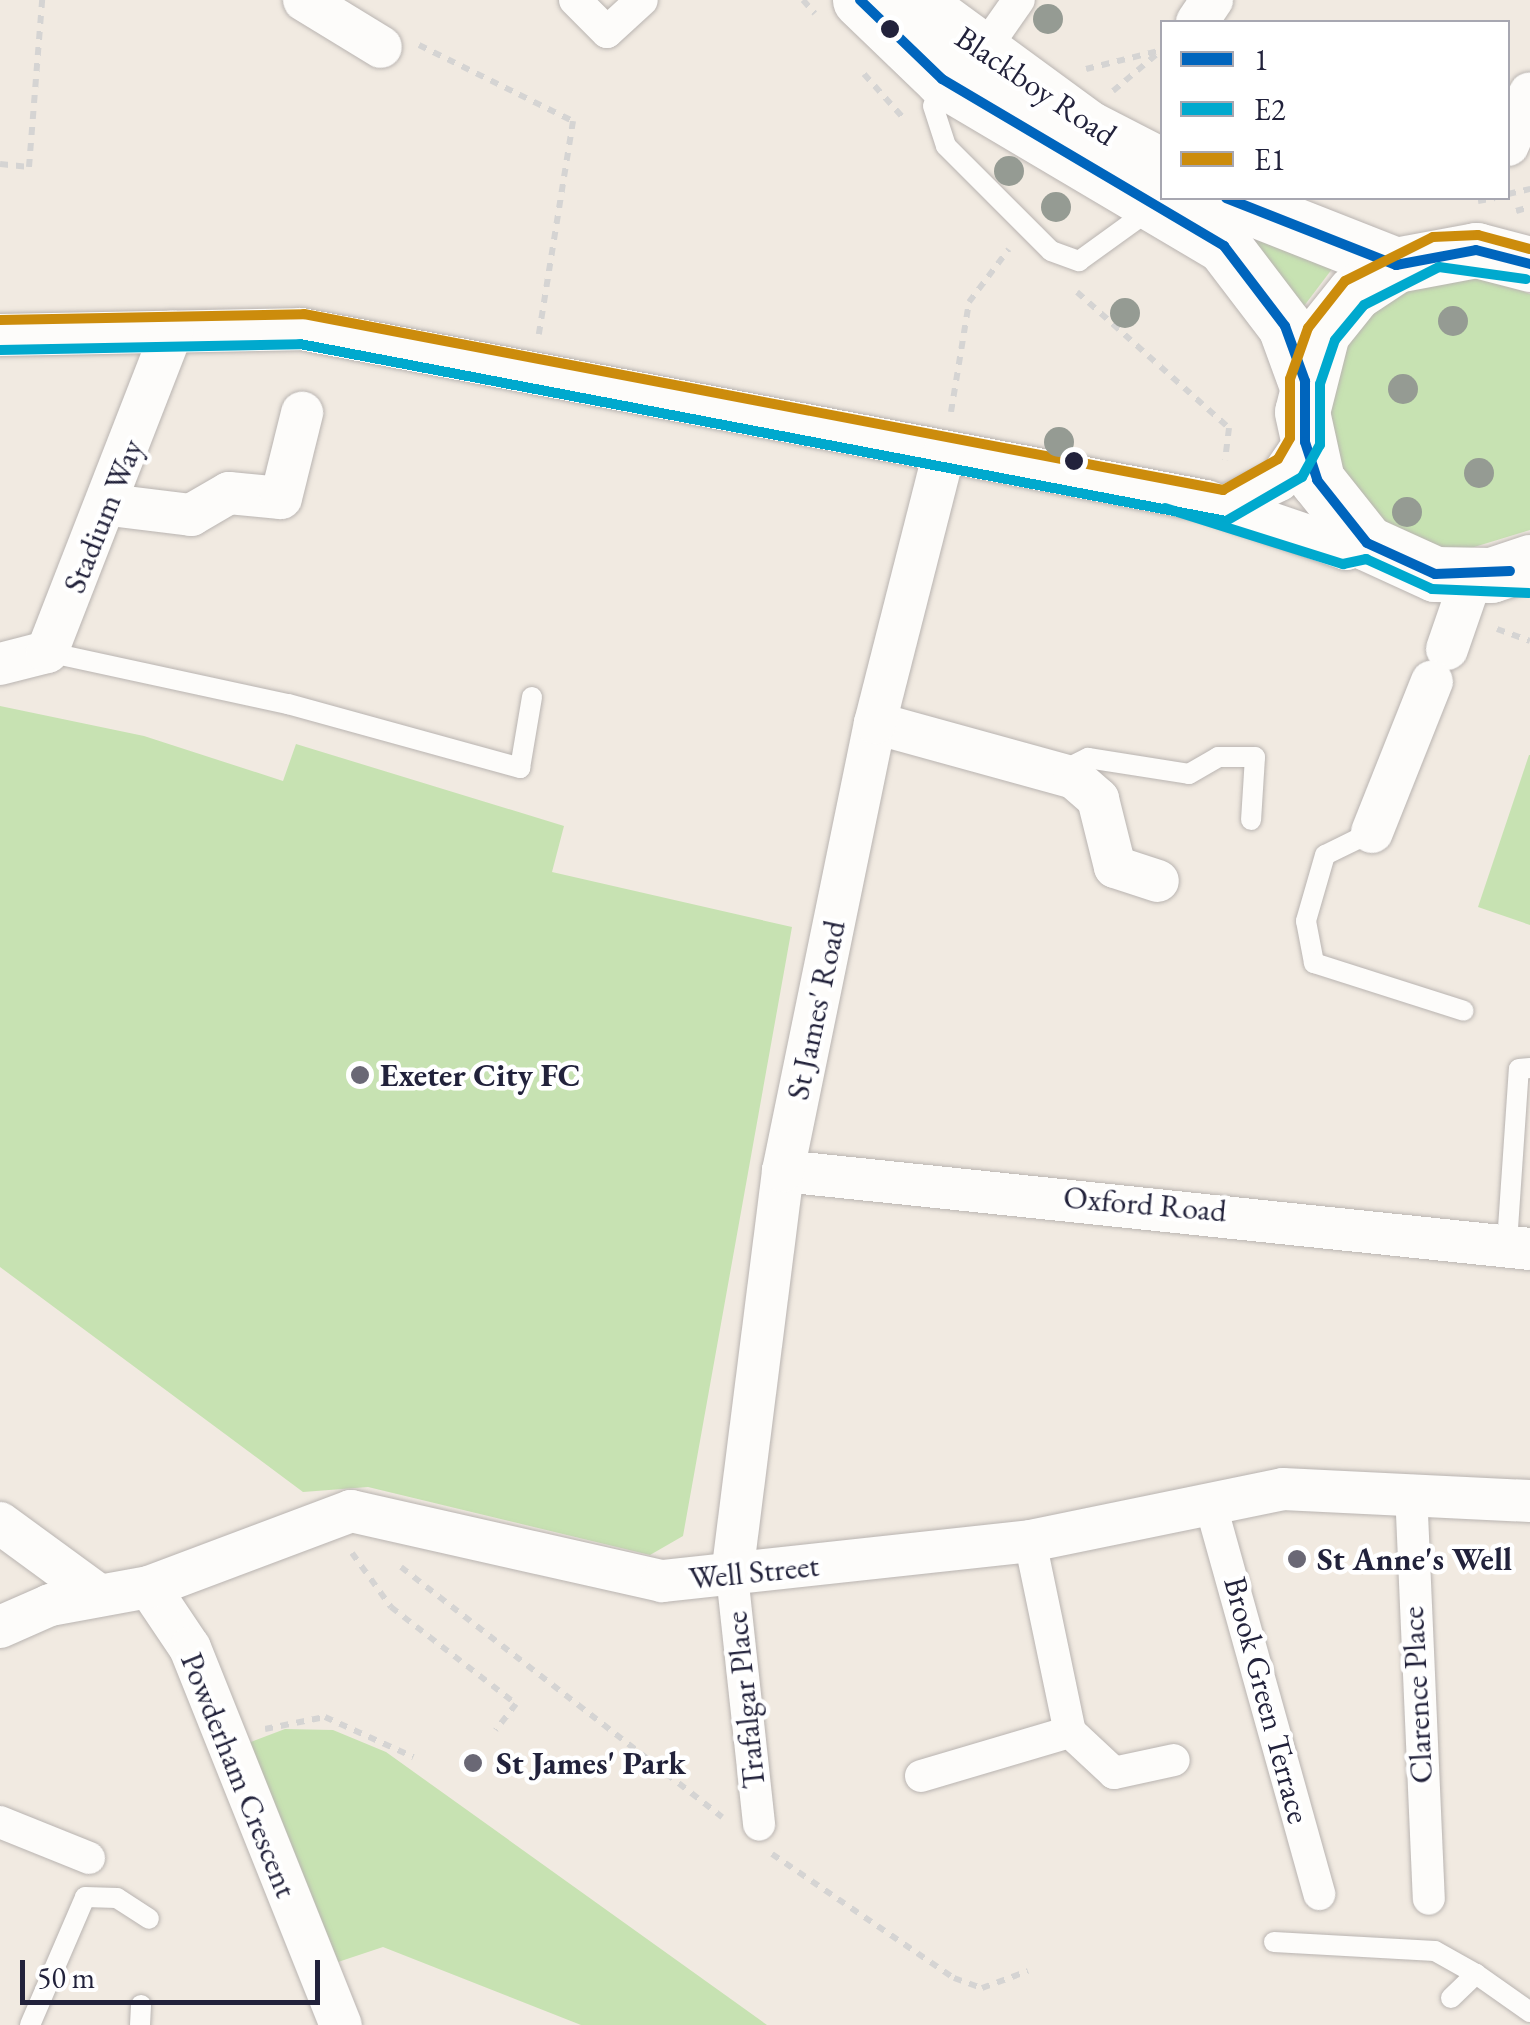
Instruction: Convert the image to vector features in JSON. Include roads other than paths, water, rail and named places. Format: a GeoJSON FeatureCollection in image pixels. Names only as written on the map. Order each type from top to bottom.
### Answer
{"type":"FeatureCollection","features":[{"type":"Feature","properties":{"kind":"main road","name":"Blackboy Road"},"geometry":{"type":"LineString","coordinates":[[913,0],[1088,128],[1158,186]]}},
{"type":"Feature","properties":{"kind":"main road","name":"Blackboy Road"},"geometry":{"type":"LineString","coordinates":[[844,15],[942,79],[1158,186]]}},
{"type":"Feature","properties":{"kind":"main road","name":"Blackboy Road"},"geometry":{"type":"LineString","coordinates":[[1173,200],[1224,246],[1285,326],[1305,382]]}},
{"type":"Feature","properties":{"kind":"main road"},"geometry":{"type":"LineString","coordinates":[[1231,200],[1396,265]]}},
{"type":"Feature","properties":{"kind":"main road"},"geometry":{"type":"LineString","coordinates":[[1483,605],[1434,574],[1367,543],[1324,492],[1305,442],[1305,382],[1322,333],[1354,293],[1396,265],[1476,250],[1530,232]]}},
{"type":"Feature","properties":{"kind":"main road"},"geometry":{"type":"LineString","coordinates":[[1476,250],[1530,264]]}},
{"type":"Feature","properties":{"kind":"street"},"geometry":{"type":"LineString","coordinates":[[304,0],[381,46]]}},
{"type":"Feature","properties":{"kind":"street"},"geometry":{"type":"LineString","coordinates":[[574,0],[607,32],[642,0]]}},
{"type":"Feature","properties":{"kind":"street"},"geometry":{"type":"LineString","coordinates":[[998,31],[1018,0]]}},
{"type":"Feature","properties":{"kind":"street"},"geometry":{"type":"LineString","coordinates":[[0,334],[172,332],[358,338],[1216,503],[1346,549],[1367,543]]}},
{"type":"Feature","properties":{"kind":"street","name":"Stadium Way"},"geometry":{"type":"LineString","coordinates":[[47,652],[110,506],[172,332]]}},
{"type":"Feature","properties":{"kind":"street"},"geometry":{"type":"LineString","coordinates":[[110,506],[191,515],[229,494],[281,498],[302,413]]}},
{"type":"Feature","properties":{"kind":"street"},"geometry":{"type":"LineString","coordinates":[[1216,503],[1279,480],[1305,442]]}},
{"type":"Feature","properties":{"kind":"street","name":"St James' Road"},"geometry":{"type":"LineString","coordinates":[[732,1575],[783,1171],[875,724],[944,453]]}},
{"type":"Feature","properties":{"kind":"street"},"geometry":{"type":"LineString","coordinates":[[1372,832],[1483,605]]}},
{"type":"Feature","properties":{"kind":"street"},"geometry":{"type":"LineString","coordinates":[[0,664],[47,652]]}},
{"type":"Feature","properties":{"kind":"street"},"geometry":{"type":"LineString","coordinates":[[875,724],[1060,772],[1098,799],[1114,867],[1158,880]]}},
{"type":"Feature","properties":{"kind":"street","name":"Oxford Road"},"geometry":{"type":"LineString","coordinates":[[783,1171],[1518,1246]]}},
{"type":"Feature","properties":{"kind":"street","name":"Well Street"},"geometry":{"type":"LineString","coordinates":[[0,1627],[98,1594],[148,1587],[351,1512],[636,1579],[732,1575],[1030,1541],[1282,1490],[1411,1491],[1530,1501]]}},
{"type":"Feature","properties":{"kind":"street","name":"Clarence Place"},"geometry":{"type":"LineString","coordinates":[[1411,1491],[1429,1900]]}},
{"type":"Feature","properties":{"kind":"street","name":"Brook Green Terrace"},"geometry":{"type":"LineString","coordinates":[[1212,1506],[1319,1894]]}},
{"type":"Feature","properties":{"kind":"street"},"geometry":{"type":"LineString","coordinates":[[0,1523],[98,1594]]}},
{"type":"Feature","properties":{"kind":"street"},"geometry":{"type":"LineString","coordinates":[[1030,1541],[1070,1732],[1114,1773],[1174,1760]]}},
{"type":"Feature","properties":{"kind":"street","name":"Trafalgar Place"},"geometry":{"type":"LineString","coordinates":[[732,1575],[749,1830]]}},
{"type":"Feature","properties":{"kind":"street","name":"Powderham Crescent"},"geometry":{"type":"LineString","coordinates":[[148,1587],[190,1648],[340,2025]]}},
{"type":"Feature","properties":{"kind":"street"},"geometry":{"type":"LineString","coordinates":[[921,1776],[1070,1732]]}},
{"type":"Feature","properties":{"kind":"street"},"geometry":{"type":"LineString","coordinates":[[0,1822],[89,1858]]}},
{"type":"Feature","properties":{"kind":"lane"},"geometry":{"type":"LineString","coordinates":[[942,79],[933,106],[946,146],[1052,251],[1079,261],[1158,186]]}},
{"type":"Feature","properties":{"kind":"lane"},"geometry":{"type":"LineString","coordinates":[[47,652],[288,704],[520,768],[532,697]]}},
{"type":"Feature","properties":{"kind":"lane"},"geometry":{"type":"LineString","coordinates":[[1060,772],[1088,758],[1190,774],[1218,758],[1255,756],[1251,820]]}},
{"type":"Feature","properties":{"kind":"lane"},"geometry":{"type":"LineString","coordinates":[[1372,832],[1325,856],[1306,921],[1314,963],[1464,1011]]}},
{"type":"Feature","properties":{"kind":"lane","name":"Oxford Road"},"geometry":{"type":"LineString","coordinates":[[1518,1246],[1519,1070],[1530,1068]]}},
{"type":"Feature","properties":{"kind":"lane"},"geometry":{"type":"LineString","coordinates":[[30,2025],[85,1898],[117,1898],[150,1919]]}},
{"type":"Feature","properties":{"kind":"lane"},"geometry":{"type":"LineString","coordinates":[[1274,1942],[1435,1951],[1530,2012]]}},
{"type":"Feature","properties":{"kind":"lane"},"geometry":{"type":"LineString","coordinates":[[1451,1998],[1476,1974]]}},
{"type":"Feature","properties":{"kind":"place","name":"Exeter City FC"},"geometry":{"type":"Point","coordinates":[360,1075]}},
{"type":"Feature","properties":{"kind":"place","name":"St Anne's Well"},"geometry":{"type":"Point","coordinates":[1297,1559]}},
{"type":"Feature","properties":{"kind":"place","name":"St James' Park"},"geometry":{"type":"Point","coordinates":[473,1763]}}]}
